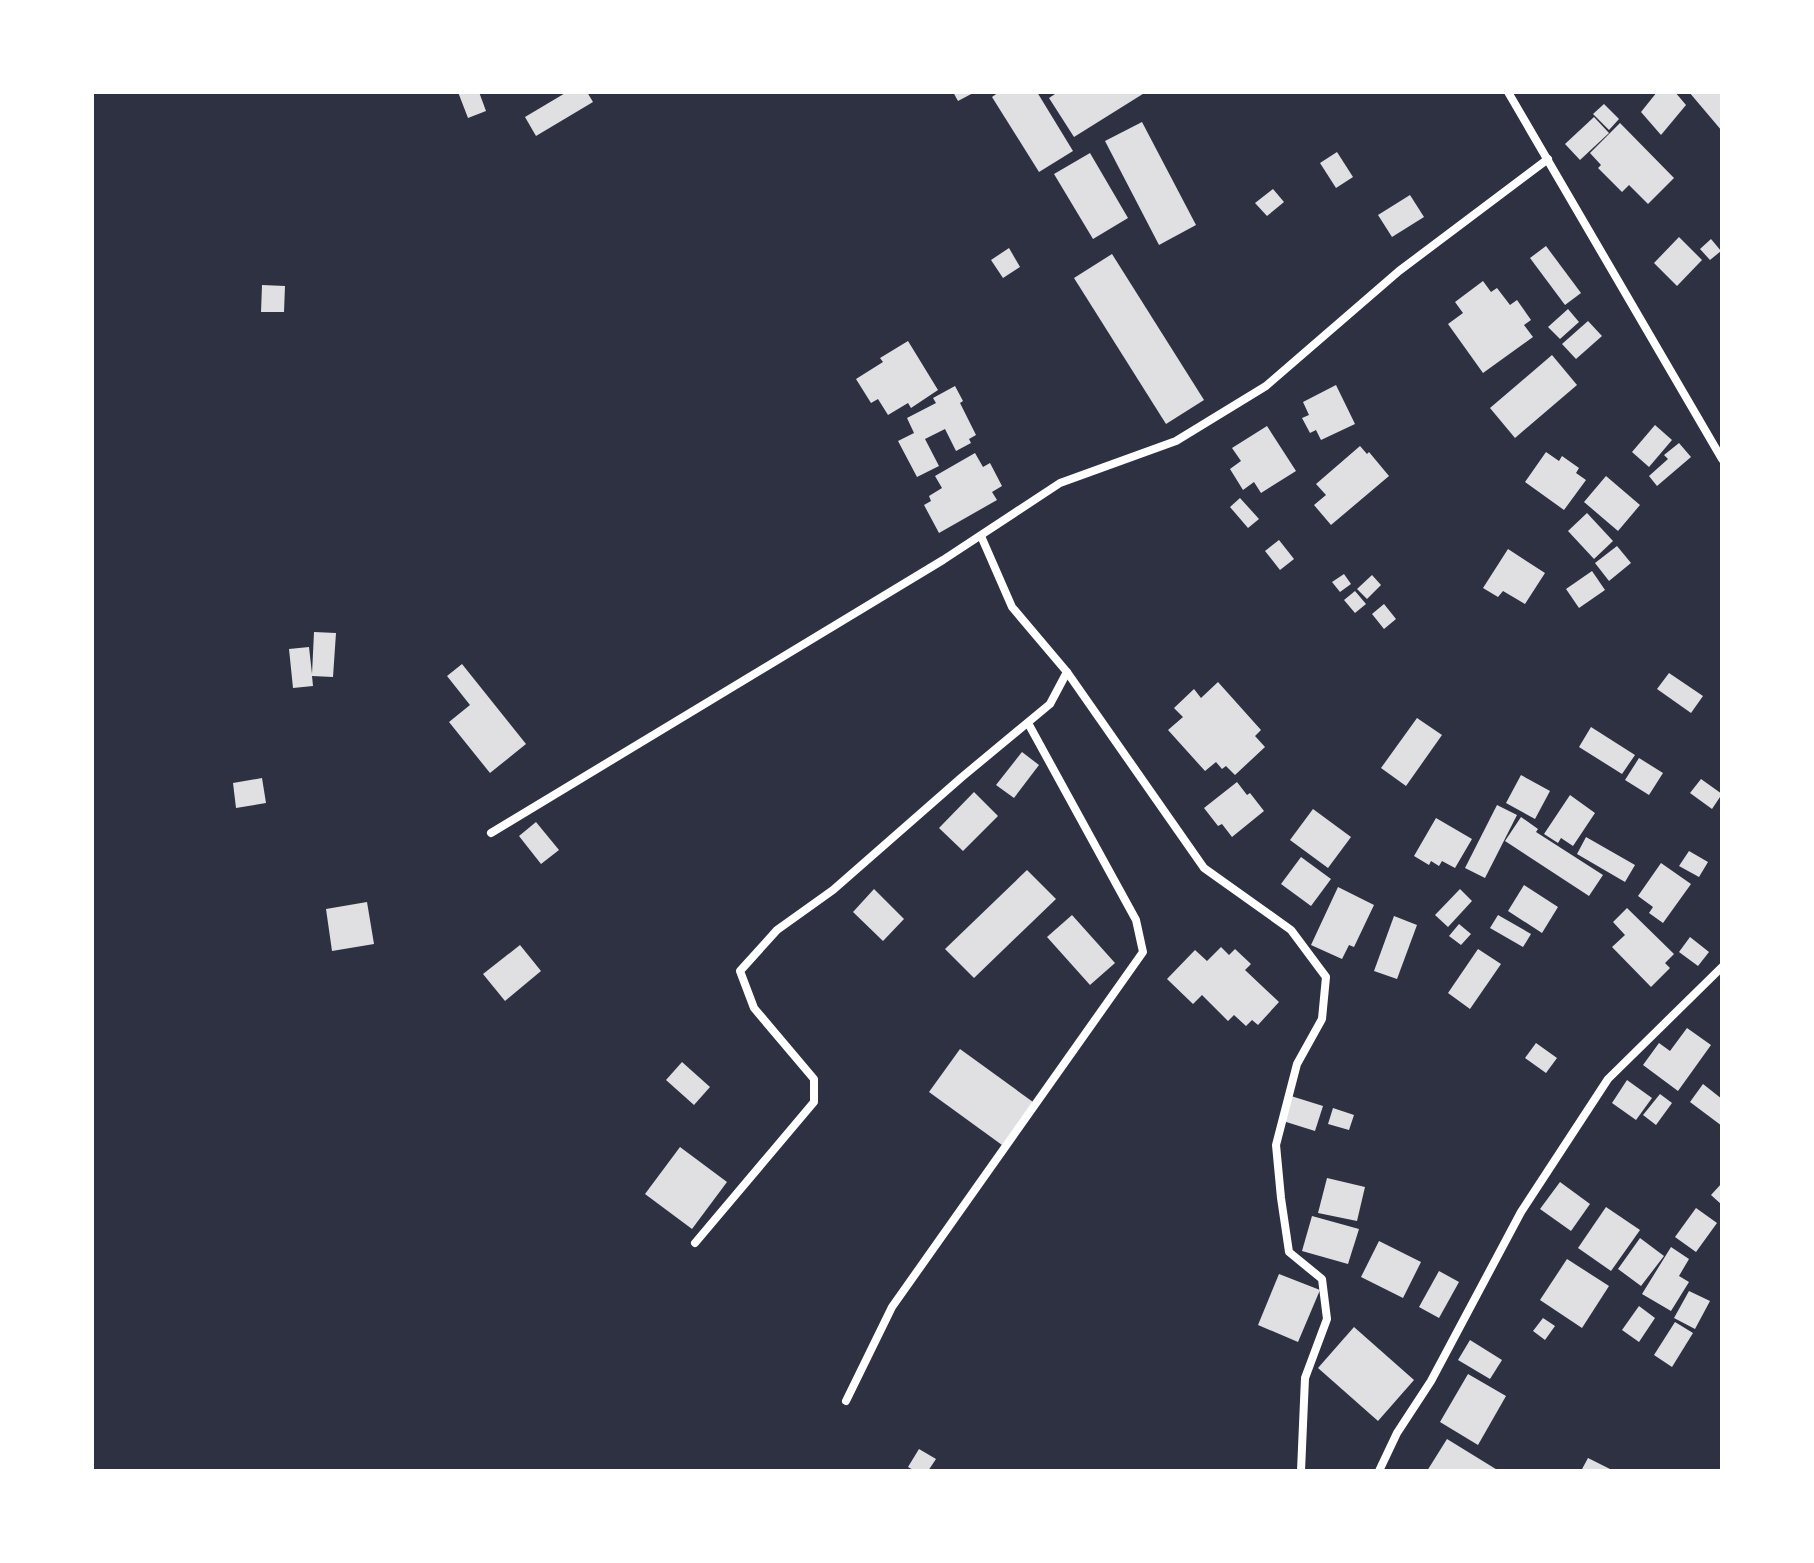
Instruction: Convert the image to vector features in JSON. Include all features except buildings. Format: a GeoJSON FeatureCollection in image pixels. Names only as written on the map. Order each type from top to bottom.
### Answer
{"type":"FeatureCollection","features":[{"type":"Feature","properties":{"kind":"street"},"geometry":{"type":"LineString","coordinates":[[1508,92],[1722,459]]}},
{"type":"Feature","properties":{"kind":"street"},"geometry":{"type":"LineString","coordinates":[[491,833],[981,536],[1060,483],[1176,441],[1266,386],[1399,271],[1548,159]]}},
{"type":"Feature","properties":{"kind":"street"},"geometry":{"type":"LineString","coordinates":[[981,536],[1012,607],[1067,672],[1204,868],[1291,930],[1326,977],[1322,1019],[1297,1064],[1276,1145],[1289,1252],[1322,1279],[1327,1319],[1305,1378],[1301,1471]]}},
{"type":"Feature","properties":{"kind":"street"},"geometry":{"type":"LineString","coordinates":[[695,1243],[814,1102],[814,1079],[754,1008],[740,971],[777,930],[833,890],[1050,704],[1067,672]]}},
{"type":"Feature","properties":{"kind":"street"},"geometry":{"type":"LineString","coordinates":[[846,1401],[892,1307],[1143,952],[1136,920],[1028,723]]}},
{"type":"Feature","properties":{"kind":"street"},"geometry":{"type":"LineString","coordinates":[[1379,1471],[1397,1433],[1431,1381],[1521,1212],[1608,1079],[1722,967]]}}]}
